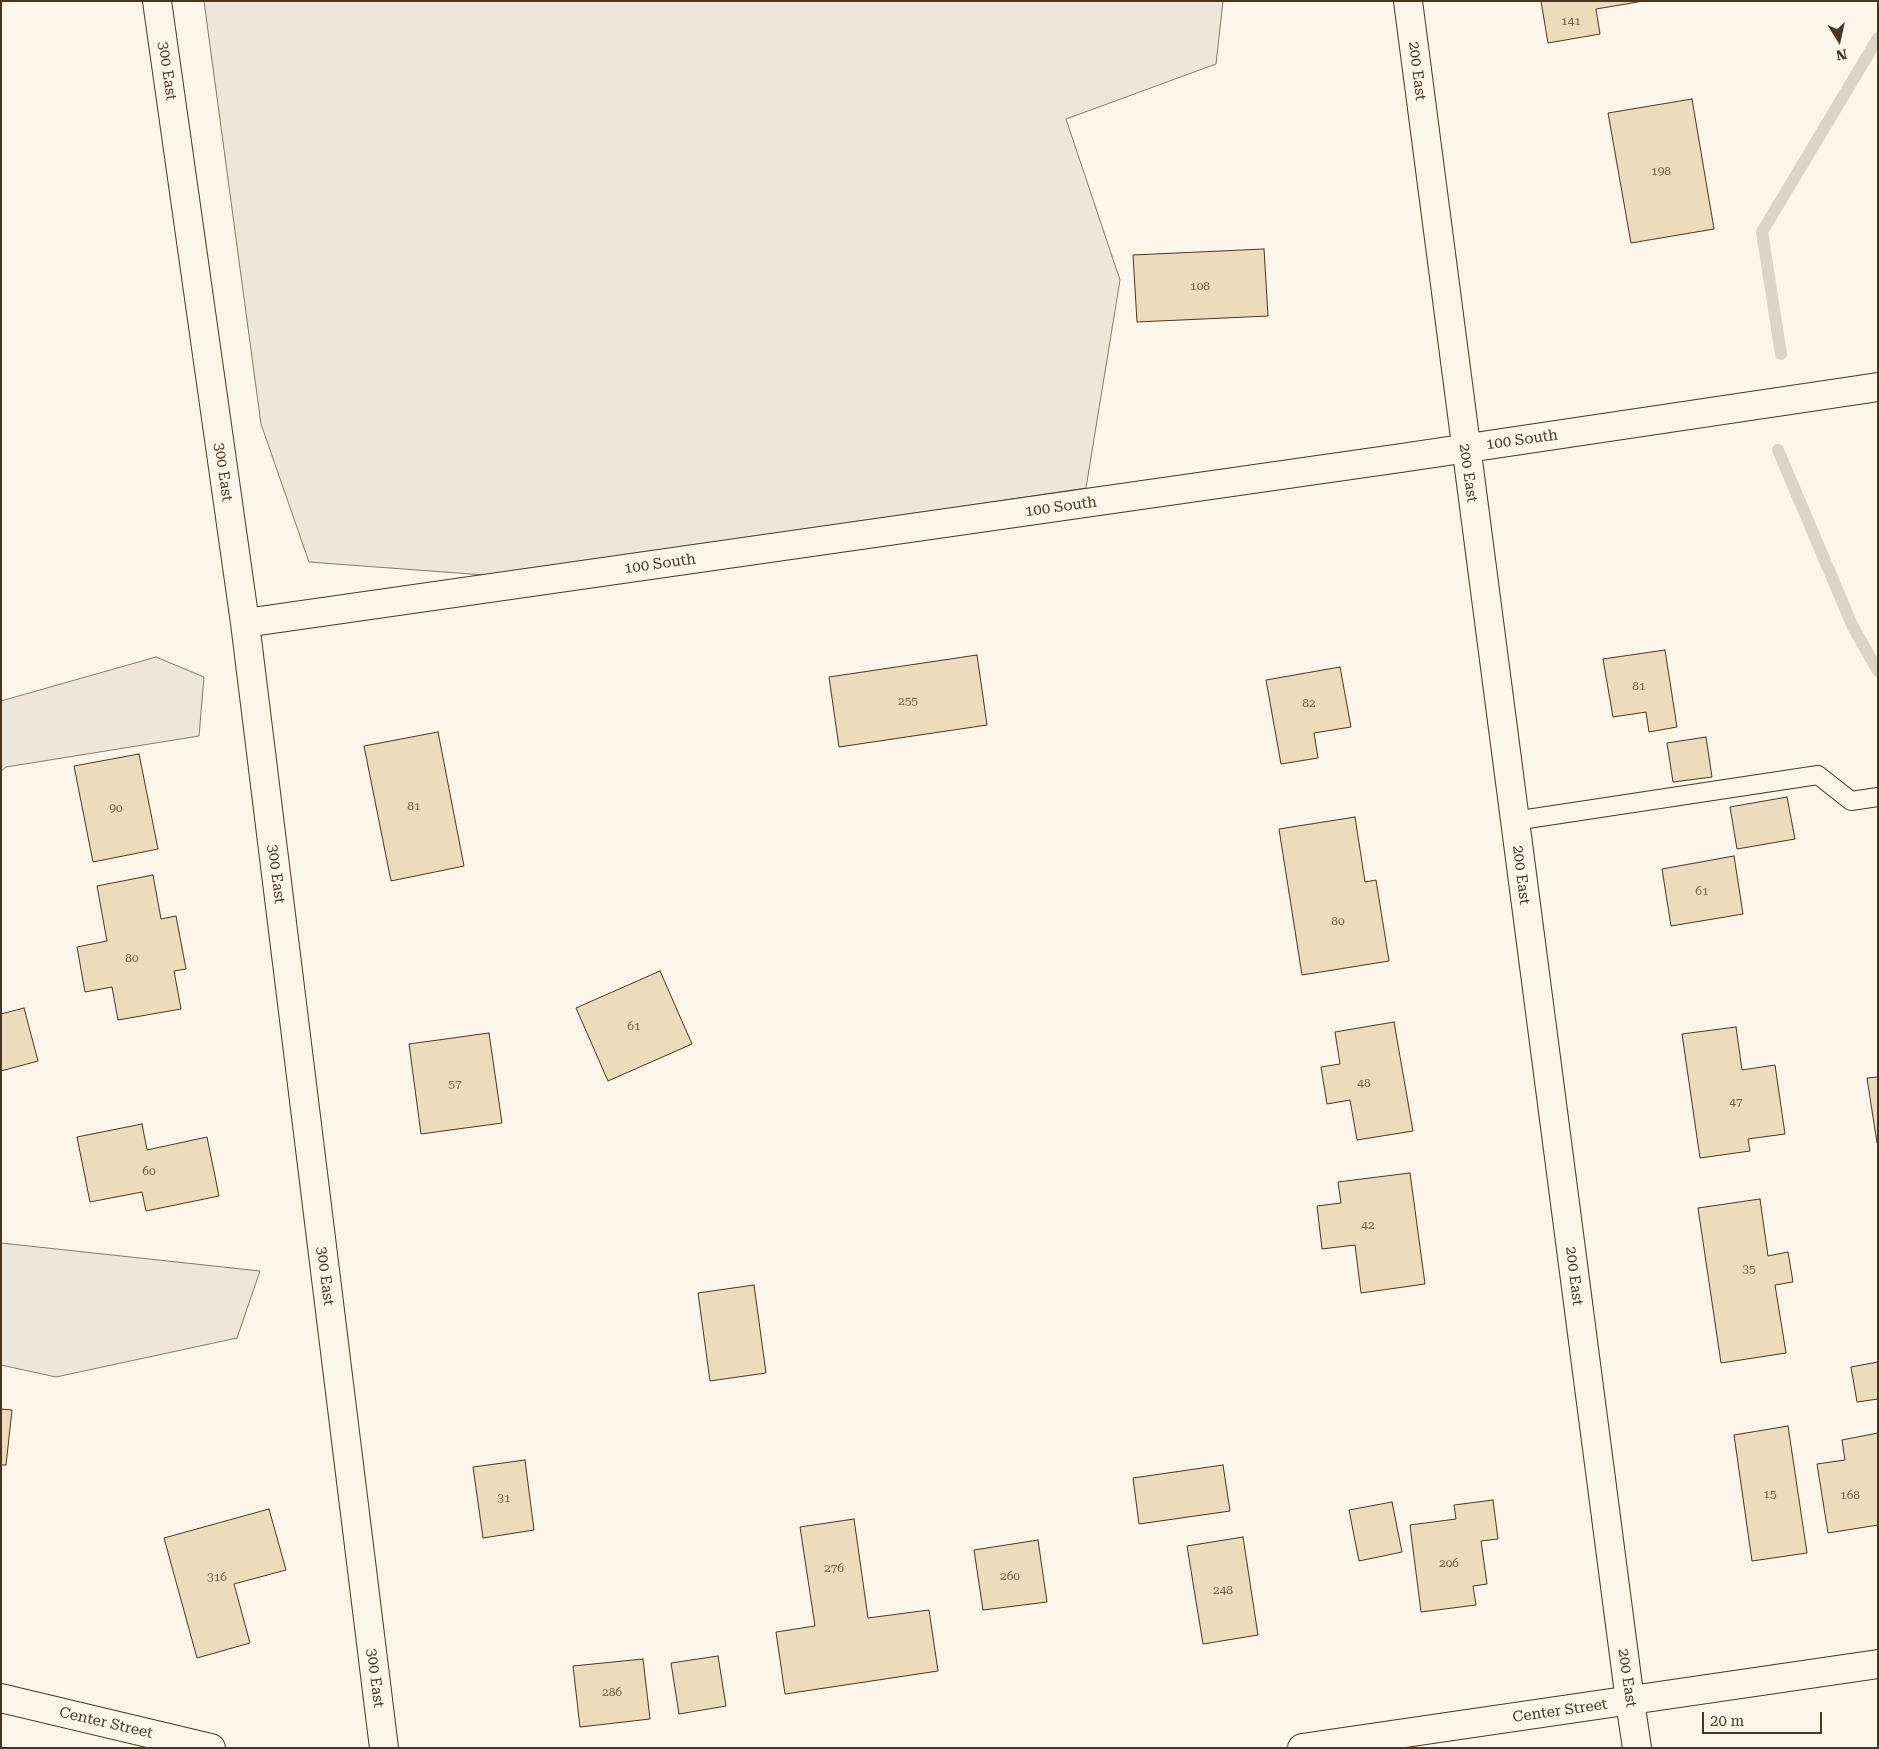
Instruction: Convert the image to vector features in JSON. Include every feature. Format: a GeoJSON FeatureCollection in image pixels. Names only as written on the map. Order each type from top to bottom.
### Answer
{"type":"FeatureCollection","features":[{"type":"Feature","properties":{"kind":"street","name":"300 East"},"geometry":{"type":"LineString","coordinates":[[157,1],[244,623],[384,1748]]}},
{"type":"Feature","properties":{"kind":"street","name":"200 East"},"geometry":{"type":"LineString","coordinates":[[1408,1],[1465,449],[1637,1748]]}},
{"type":"Feature","properties":{"kind":"street","name":"100 South"},"geometry":{"type":"LineString","coordinates":[[244,623],[1465,449],[1878,387]]}},
{"type":"Feature","properties":{"kind":"street","name":"Center Street"},"geometry":{"type":"LineString","coordinates":[[1302,1748],[1878,1664]]}},
{"type":"Feature","properties":{"kind":"street","name":"Center Street"},"geometry":{"type":"LineString","coordinates":[[1,1698],[211,1748]]}},
{"type":"Feature","properties":{"kind":"lane"},"geometry":{"type":"LineString","coordinates":[[1514,821],[1818,775],[1851,801],[1878,796]]}},
{"type":"Feature","properties":{"kind":"shaded area"},"geometry":{"type":"Polygon","coordinates":[[[204,1],[1223,1],[1216,64],[1066,119],[1120,280],[1086,488],[498,576],[309,562],[261,424],[204,1]]]}},
{"type":"Feature","properties":{"kind":"shaded area"},"geometry":{"type":"Polygon","coordinates":[[[156,657],[204,677],[199,736],[6,767],[1,771],[1,701],[156,657]]]}},
{"type":"Feature","properties":{"kind":"shaded area"},"geometry":{"type":"Polygon","coordinates":[[[1,1243],[260,1271],[237,1338],[56,1377],[1,1365],[1,1243]]]}},
{"type":"Feature","properties":{"kind":"building"},"geometry":{"type":"Polygon","coordinates":[[[1541,1],[1638,2],[1596,9],[1600,34],[1548,43],[1541,1]]]}},
{"type":"Feature","properties":{"kind":"building"},"geometry":{"type":"Polygon","coordinates":[[[1692,99],[1714,229],[1631,243],[1608,113],[1692,99]]]}},
{"type":"Feature","properties":{"kind":"building"},"geometry":{"type":"Polygon","coordinates":[[[1264,249],[1268,316],[1137,322],[1133,255],[1264,249]]]}},
{"type":"Feature","properties":{"kind":"building"},"geometry":{"type":"Polygon","coordinates":[[[1665,650],[1677,727],[1649,732],[1646,712],[1613,717],[1603,659],[1665,650]]]}},
{"type":"Feature","properties":{"kind":"building"},"geometry":{"type":"Polygon","coordinates":[[[977,655],[987,725],[839,747],[829,677],[977,655]]]}},
{"type":"Feature","properties":{"kind":"building"},"geometry":{"type":"Polygon","coordinates":[[[1340,667],[1351,727],[1314,733],[1318,758],[1281,764],[1266,680],[1340,667]]]}},
{"type":"Feature","properties":{"kind":"building"},"geometry":{"type":"Polygon","coordinates":[[[438,732],[464,866],[391,881],[364,746],[438,732]]]}},
{"type":"Feature","properties":{"kind":"building"},"geometry":{"type":"Polygon","coordinates":[[[1706,737],[1712,777],[1673,782],[1667,743],[1706,737]]]}},
{"type":"Feature","properties":{"kind":"building"},"geometry":{"type":"Polygon","coordinates":[[[139,754],[158,849],[93,862],[74,766],[139,754]]]}},
{"type":"Feature","properties":{"kind":"building"},"geometry":{"type":"Polygon","coordinates":[[[1787,797],[1795,839],[1737,849],[1730,807],[1787,797]]]}},
{"type":"Feature","properties":{"kind":"building"},"geometry":{"type":"Polygon","coordinates":[[[1355,817],[1365,882],[1376,880],[1389,961],[1302,975],[1279,829],[1355,817]]]}},
{"type":"Feature","properties":{"kind":"building"},"geometry":{"type":"Polygon","coordinates":[[[1734,856],[1743,914],[1671,926],[1662,869],[1734,856]]]}},
{"type":"Feature","properties":{"kind":"building"},"geometry":{"type":"Polygon","coordinates":[[[153,875],[161,919],[176,916],[186,969],[174,971],[181,1009],[118,1020],[112,987],[85,992],[77,947],[107,941],[97,886],[153,875]]]}},
{"type":"Feature","properties":{"kind":"building"},"geometry":{"type":"Polygon","coordinates":[[[660,971],[692,1044],[608,1081],[576,1008],[660,971]]]}},
{"type":"Feature","properties":{"kind":"building"},"geometry":{"type":"Polygon","coordinates":[[[24,1008],[38,1061],[1,1071],[1,1014],[24,1008]]]}},
{"type":"Feature","properties":{"kind":"building"},"geometry":{"type":"Polygon","coordinates":[[[1394,1022],[1413,1131],[1357,1140],[1350,1100],[1327,1104],[1321,1067],[1340,1064],[1335,1032],[1394,1022]]]}},
{"type":"Feature","properties":{"kind":"building"},"geometry":{"type":"Polygon","coordinates":[[[1736,1027],[1742,1070],[1775,1065],[1785,1134],[1748,1139],[1750,1151],[1700,1158],[1682,1034],[1736,1027]]]}},
{"type":"Feature","properties":{"kind":"building"},"geometry":{"type":"Polygon","coordinates":[[[489,1033],[502,1123],[421,1134],[409,1044],[489,1033]]]}},
{"type":"Feature","properties":{"kind":"building"},"geometry":{"type":"Polygon","coordinates":[[[1878,1077],[1878,1142],[1877,1143],[1867,1078],[1878,1077]]]}},
{"type":"Feature","properties":{"kind":"building"},"geometry":{"type":"Polygon","coordinates":[[[142,1124],[147,1150],[207,1137],[219,1196],[146,1211],[142,1192],[90,1202],[77,1137],[142,1124]]]}},
{"type":"Feature","properties":{"kind":"building"},"geometry":{"type":"Polygon","coordinates":[[[1410,1173],[1425,1284],[1361,1293],[1355,1245],[1322,1249],[1317,1206],[1341,1203],[1338,1182],[1410,1173]]]}},
{"type":"Feature","properties":{"kind":"building"},"geometry":{"type":"Polygon","coordinates":[[[1760,1199],[1768,1256],[1788,1252],[1793,1282],[1775,1285],[1786,1353],[1721,1363],[1698,1208],[1760,1199]]]}},
{"type":"Feature","properties":{"kind":"building"},"geometry":{"type":"Polygon","coordinates":[[[754,1285],[766,1373],[710,1381],[698,1293],[754,1285]]]}},
{"type":"Feature","properties":{"kind":"building"},"geometry":{"type":"Polygon","coordinates":[[[1878,1362],[1878,1399],[1857,1402],[1851,1367],[1878,1362]]]}},
{"type":"Feature","properties":{"kind":"building"},"geometry":{"type":"Polygon","coordinates":[[[1,1409],[12,1410],[6,1465],[1,1465],[1,1409]]]}},
{"type":"Feature","properties":{"kind":"building"},"geometry":{"type":"Polygon","coordinates":[[[1788,1426],[1807,1553],[1752,1561],[1734,1435],[1788,1426]]]}},
{"type":"Feature","properties":{"kind":"building"},"geometry":{"type":"Polygon","coordinates":[[[1878,1433],[1878,1525],[1828,1533],[1817,1464],[1845,1460],[1842,1440],[1878,1433]]]}},
{"type":"Feature","properties":{"kind":"building"},"geometry":{"type":"Polygon","coordinates":[[[525,1460],[534,1530],[483,1538],[473,1467],[525,1460]]]}},
{"type":"Feature","properties":{"kind":"building"},"geometry":{"type":"Polygon","coordinates":[[[1223,1465],[1230,1511],[1139,1524],[1133,1478],[1223,1465]]]}},
{"type":"Feature","properties":{"kind":"building"},"geometry":{"type":"Polygon","coordinates":[[[1493,1500],[1498,1539],[1481,1541],[1487,1584],[1473,1586],[1476,1605],[1421,1612],[1410,1525],[1456,1519],[1454,1505],[1493,1500]]]}},
{"type":"Feature","properties":{"kind":"building"},"geometry":{"type":"Polygon","coordinates":[[[1392,1502],[1402,1552],[1359,1561],[1349,1510],[1392,1502]]]}},
{"type":"Feature","properties":{"kind":"building"},"geometry":{"type":"Polygon","coordinates":[[[269,1509],[286,1570],[234,1584],[250,1643],[197,1658],[164,1538],[269,1509]]]}},
{"type":"Feature","properties":{"kind":"building"},"geometry":{"type":"Polygon","coordinates":[[[854,1519],[868,1618],[929,1610],[938,1671],[785,1694],[776,1632],[815,1626],[800,1527],[854,1519]]]}},
{"type":"Feature","properties":{"kind":"building"},"geometry":{"type":"Polygon","coordinates":[[[1243,1537],[1258,1635],[1203,1644],[1187,1546],[1243,1537]]]}},
{"type":"Feature","properties":{"kind":"building"},"geometry":{"type":"Polygon","coordinates":[[[1038,1540],[1047,1602],[983,1610],[974,1550],[1038,1540]]]}},
{"type":"Feature","properties":{"kind":"building"},"geometry":{"type":"Polygon","coordinates":[[[718,1656],[726,1706],[679,1714],[671,1663],[718,1656]]]}},
{"type":"Feature","properties":{"kind":"building"},"geometry":{"type":"Polygon","coordinates":[[[643,1659],[650,1719],[580,1727],[573,1666],[643,1659]]]}},
{"type":"Feature","properties":{"kind":"waterway"},"geometry":{"type":"LineString","coordinates":[[1781,354],[1762,232],[1878,38]]}},
{"type":"Feature","properties":{"kind":"waterway"},"geometry":{"type":"LineString","coordinates":[[1778,450],[1853,627],[1878,671]]}}]}
